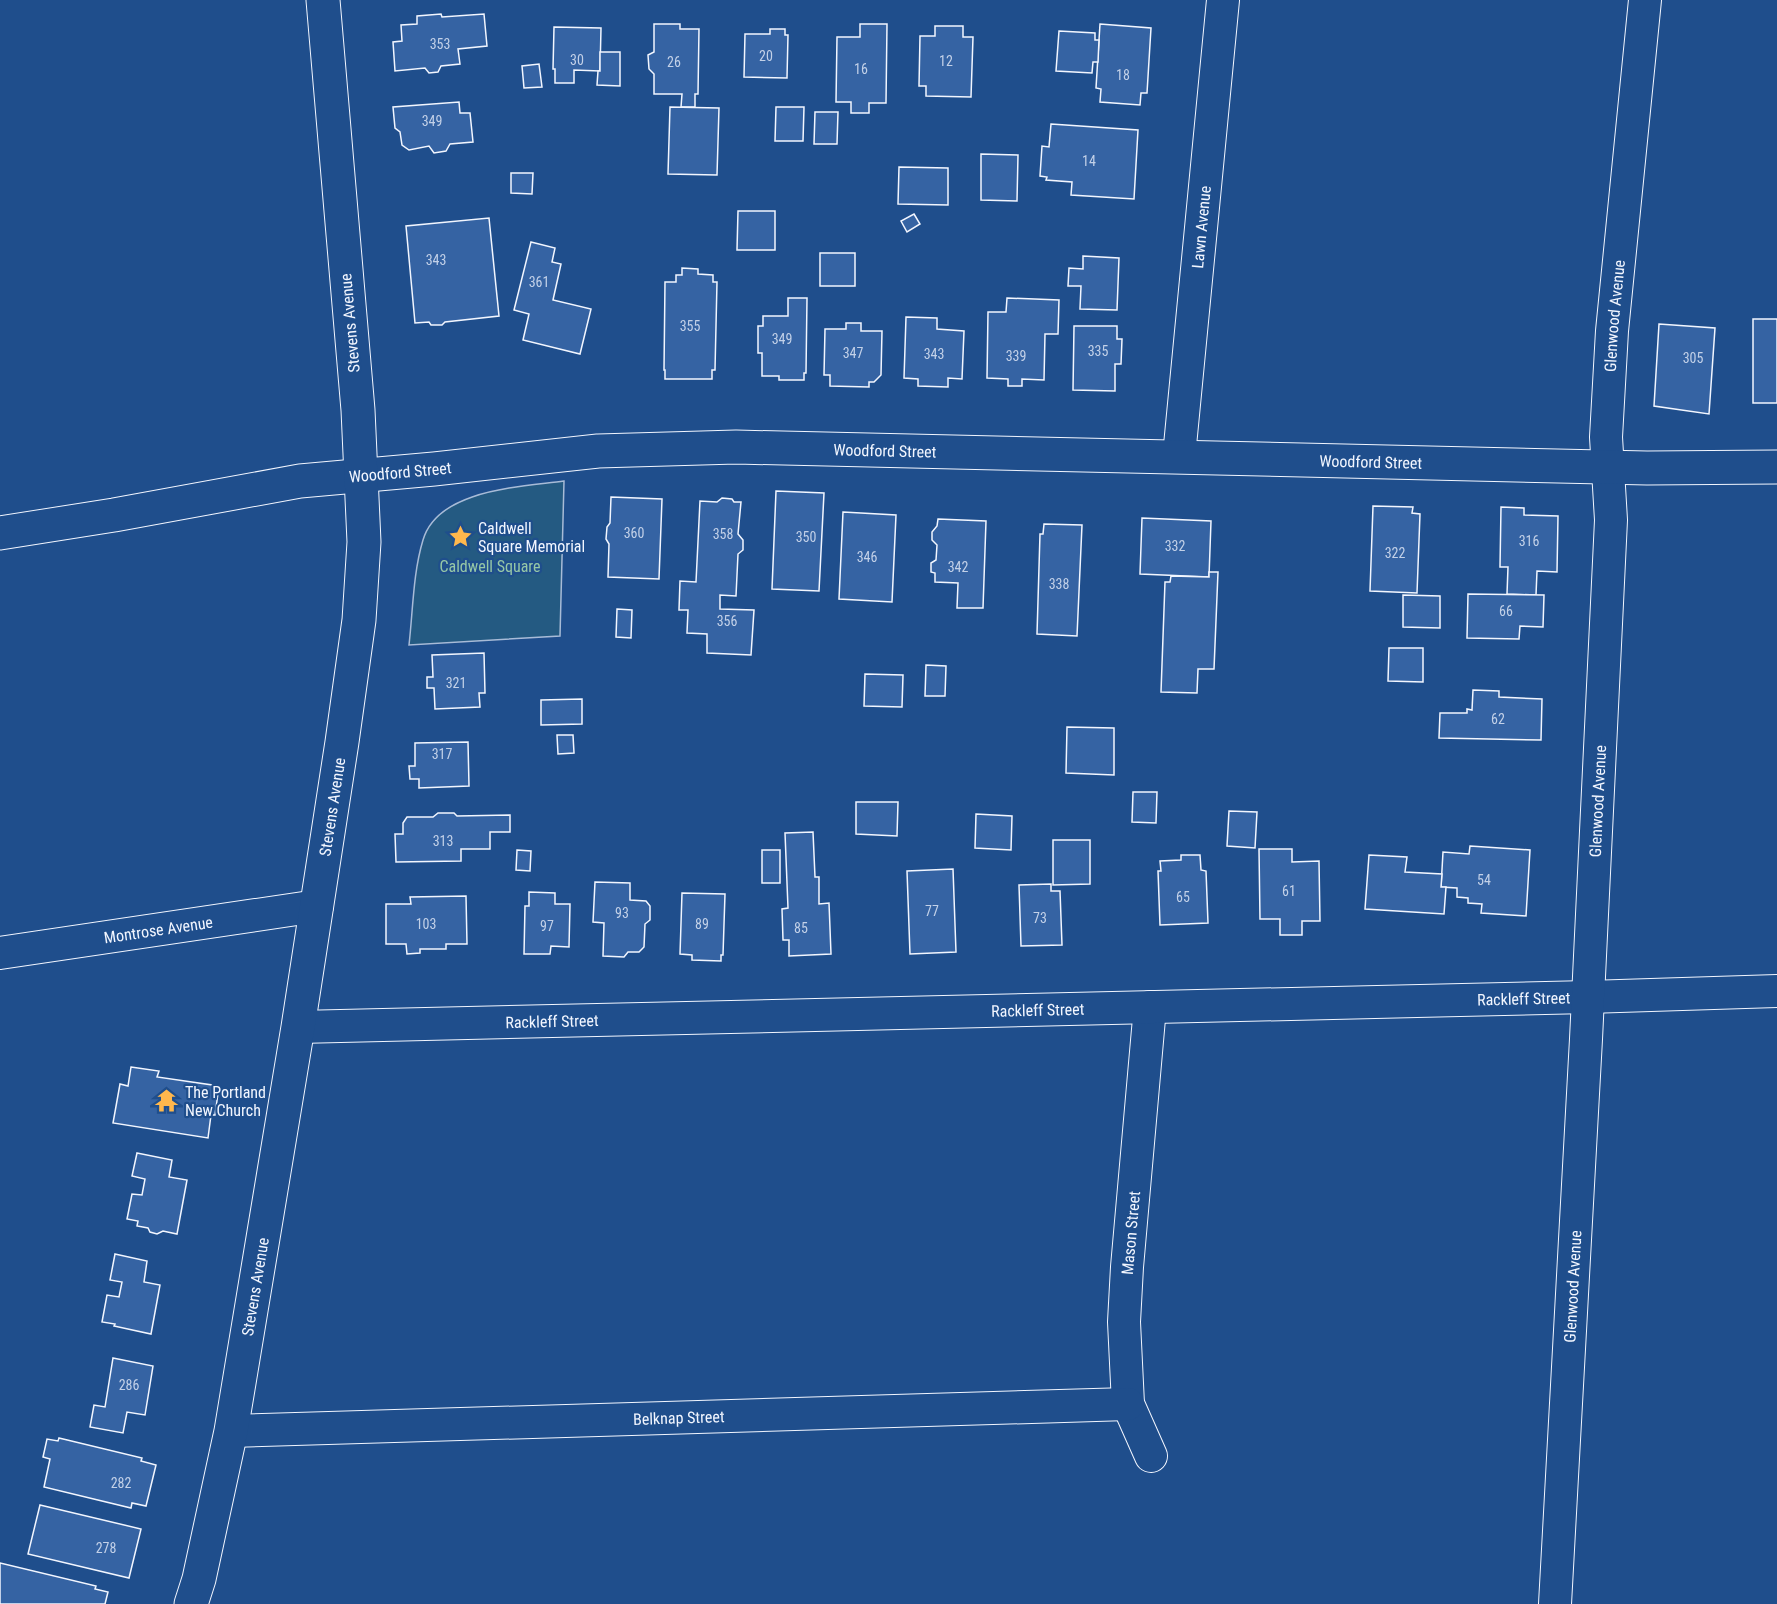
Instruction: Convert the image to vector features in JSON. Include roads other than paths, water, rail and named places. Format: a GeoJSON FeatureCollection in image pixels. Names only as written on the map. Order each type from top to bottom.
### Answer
{"type":"FeatureCollection","features":[{"type":"Feature","properties":{"kind":"main road","name":"Stevens Avenue"},"geometry":{"type":"LineString","coordinates":[[191,1604],[199,1579],[231,1431],[317,906],[358,620],[364,542],[358,410],[323,0]]}},
{"type":"Feature","properties":{"kind":"main road","name":"Woodford Street"},"geometry":{"type":"LineString","coordinates":[[0,533],[300,481],[434,470],[598,451],[736,447],[1607,466],[1777,467]]}},
{"type":"Feature","properties":{"kind":"street","name":"Lawn Avenue"},"geometry":{"type":"LineString","coordinates":[[1179,456],[1223,0]]}},
{"type":"Feature","properties":{"kind":"street","name":"Glenwood Avenue"},"geometry":{"type":"LineString","coordinates":[[1555,1604],[1611,520],[1606,437],[1612,331],[1645,0]]}},
{"type":"Feature","properties":{"kind":"street","name":"Montrose Avenue"},"geometry":{"type":"LineString","coordinates":[[0,953],[317,906]]}},
{"type":"Feature","properties":{"kind":"street","name":"Rackleff Street"},"geometry":{"type":"LineString","coordinates":[[298,1027],[1777,991]]}},
{"type":"Feature","properties":{"kind":"street","name":"Mason Street"},"geometry":{"type":"LineString","coordinates":[[1150,1006],[1124,1322],[1128,1404],[1151,1456]]}},
{"type":"Feature","properties":{"kind":"street","name":"Belknap Street"},"geometry":{"type":"LineString","coordinates":[[231,1431],[1128,1404]]}},
{"type":"Feature","properties":{"kind":"place","name":"Caldwell Square Memorial"},"geometry":{"type":"Point","coordinates":[460,537]}},
{"type":"Feature","properties":{"kind":"place","name":"The Portland New Church"},"geometry":{"type":"Point","coordinates":[167,1101]}},
{"type":"Feature","properties":{"kind":"park label","name":"Caldwell Square"},"geometry":{"type":"Point","coordinates":[490,566]}}]}
